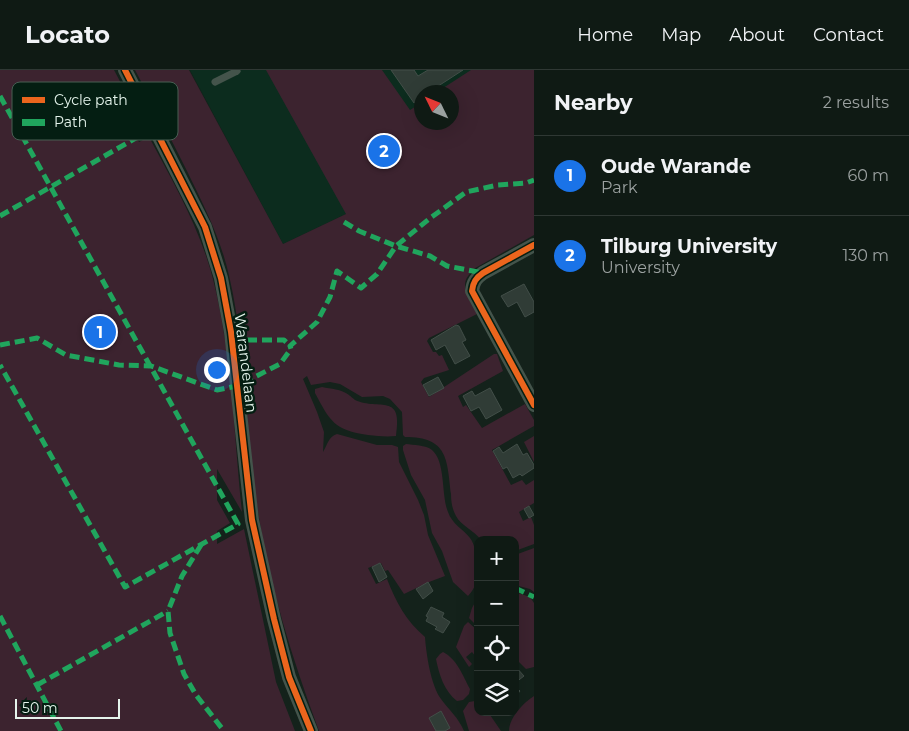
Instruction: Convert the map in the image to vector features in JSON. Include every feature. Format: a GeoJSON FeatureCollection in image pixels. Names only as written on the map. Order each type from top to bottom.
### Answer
{"type":"FeatureCollection","features":[{"type":"Feature","properties":{"kind":"street","name":"Warandelaan"},"geometry":{"type":"LineString","coordinates":[[125,70],[131,82]]}},
{"type":"Feature","properties":{"kind":"street","name":"Warandelaan"},"geometry":{"type":"LineString","coordinates":[[161,140],[205,227],[221,278],[231,332],[252,520],[289,677],[311,731]]}},
{"type":"Feature","properties":{"kind":"street"},"geometry":{"type":"LineString","coordinates":[[534,245],[476,278],[472,290],[534,406]]}},
{"type":"Feature","properties":{"kind":"lane"},"geometry":{"type":"LineString","coordinates":[[215,82],[237,71]]}},
{"type":"Feature","properties":{"kind":"shaded area"},"geometry":{"type":"Polygon","coordinates":[[[0,70],[114,70],[120,82],[12,82],[12,140],[138,140],[139,142],[151,140],[176,188],[208,260],[219,307],[232,395],[242,512],[217,469],[217,500],[230,523],[217,531],[217,544],[244,529],[276,682],[295,731],[0,731],[0,70]]]}},
{"type":"Feature","properties":{"kind":"shaded area"},"geometry":{"type":"Polygon","coordinates":[[[135,70],[189,70],[283,244],[346,214],[266,70],[382,70],[410,110],[414,107],[414,130],[459,130],[459,85],[448,85],[471,70],[534,70],[534,235],[470,271],[472,272],[465,282],[465,287],[468,298],[477,314],[429,338],[427,341],[433,352],[436,352],[439,356],[442,355],[449,370],[424,378],[421,382],[429,397],[494,354],[497,354],[503,371],[458,396],[463,407],[466,405],[482,428],[525,404],[534,420],[534,426],[492,450],[511,485],[522,480],[526,485],[534,480],[534,503],[519,512],[523,521],[531,517],[534,525],[534,544],[519,550],[519,536],[478,536],[461,523],[453,508],[448,470],[443,452],[430,441],[405,437],[403,435],[402,412],[390,399],[383,396],[362,397],[340,384],[330,382],[311,385],[307,376],[303,379],[324,432],[323,452],[330,439],[337,434],[377,445],[398,447],[399,462],[418,500],[424,515],[428,535],[445,576],[404,594],[388,570],[385,571],[381,563],[368,568],[376,584],[387,579],[402,611],[425,637],[434,686],[464,731],[319,731],[288,639],[264,546],[251,458],[239,330],[227,266],[200,197],[171,140],[178,140],[178,82],[141,82],[135,70]]]}},
{"type":"Feature","properties":{"kind":"shaded area"},"geometry":{"type":"Polygon","coordinates":[[[190,70],[534,70],[441,180],[346,214],[283,244],[190,70]]]}},
{"type":"Feature","properties":{"kind":"shaded area"},"geometry":{"type":"Polygon","coordinates":[[[322,387],[336,389],[364,403],[393,408],[396,413],[397,422],[396,436],[368,435],[340,427],[329,417],[315,393],[315,389],[322,387]]]}},
{"type":"Feature","properties":{"kind":"shaded area"},"geometry":{"type":"Polygon","coordinates":[[[534,436],[534,462],[524,442],[534,436]]]}},
{"type":"Feature","properties":{"kind":"shaded area"},"geometry":{"type":"Polygon","coordinates":[[[406,444],[426,447],[436,455],[441,470],[448,512],[452,520],[467,535],[474,546],[474,587],[468,596],[453,582],[442,551],[432,533],[425,500],[411,475],[403,446],[406,444]]]}},
{"type":"Feature","properties":{"kind":"shaded area"},"geometry":{"type":"Polygon","coordinates":[[[534,548],[534,592],[519,586],[519,554],[534,548]]]}},
{"type":"Feature","properties":{"kind":"shaded area"},"geometry":{"type":"Polygon","coordinates":[[[519,593],[530,597],[534,603],[534,667],[526,669],[519,662],[519,593]]]}},
{"type":"Feature","properties":{"kind":"shaded area"},"geometry":{"type":"Polygon","coordinates":[[[474,604],[474,623],[469,618],[474,604]]]}},
{"type":"Feature","properties":{"kind":"shaded area"},"geometry":{"type":"Polygon","coordinates":[[[468,622],[474,627],[474,654],[472,652],[466,657],[472,664],[469,667],[456,647],[464,626],[468,622]]]}},
{"type":"Feature","properties":{"kind":"shaded area"},"geometry":{"type":"Polygon","coordinates":[[[443,652],[456,663],[470,689],[469,694],[463,700],[457,701],[452,697],[443,682],[436,659],[443,652]]]}},
{"type":"Feature","properties":{"kind":"shaded area"},"geometry":{"type":"Polygon","coordinates":[[[534,696],[534,731],[509,731],[511,721],[514,716],[519,716],[519,709],[534,696]]]}},
{"type":"Feature","properties":{"kind":"shaded area"},"geometry":{"type":"Polygon","coordinates":[[[474,701],[474,716],[491,716],[501,731],[469,731],[463,711],[469,702],[474,701]]]}},
{"type":"Feature","properties":{"kind":"building"},"geometry":{"type":"Polygon","coordinates":[[[391,70],[414,70],[418,76],[428,70],[463,70],[440,85],[414,85],[414,103],[391,70]]]}},
{"type":"Feature","properties":{"kind":"building"},"geometry":{"type":"Polygon","coordinates":[[[524,284],[534,302],[534,312],[525,317],[517,302],[508,307],[501,296],[524,284]]]}},
{"type":"Feature","properties":{"kind":"building"},"geometry":{"type":"Polygon","coordinates":[[[456,325],[459,326],[466,340],[462,342],[470,356],[455,364],[445,345],[436,350],[431,340],[456,325]]]}},
{"type":"Feature","properties":{"kind":"building"},"geometry":{"type":"Polygon","coordinates":[[[438,377],[444,388],[429,396],[423,385],[438,377]]]}},
{"type":"Feature","properties":{"kind":"building"},"geometry":{"type":"Polygon","coordinates":[[[490,388],[502,410],[486,419],[479,407],[471,411],[463,396],[472,391],[475,396],[490,388]]]}},
{"type":"Feature","properties":{"kind":"building"},"geometry":{"type":"Polygon","coordinates":[[[517,444],[523,455],[527,453],[534,468],[522,476],[520,474],[513,478],[507,467],[503,469],[493,451],[499,447],[503,453],[517,444]]]}},
{"type":"Feature","properties":{"kind":"building"},"geometry":{"type":"Polygon","coordinates":[[[529,506],[534,515],[529,518],[524,509],[529,506]]]}},
{"type":"Feature","properties":{"kind":"building"},"geometry":{"type":"Polygon","coordinates":[[[380,563],[387,577],[379,582],[372,567],[380,563]]]}},
{"type":"Feature","properties":{"kind":"building"},"geometry":{"type":"Polygon","coordinates":[[[428,582],[433,591],[423,599],[416,589],[428,582]]]}},
{"type":"Feature","properties":{"kind":"building"},"geometry":{"type":"Polygon","coordinates":[[[431,607],[444,613],[442,617],[450,622],[443,633],[426,621],[428,617],[426,616],[431,607]]]}},
{"type":"Feature","properties":{"kind":"building"},"geometry":{"type":"Polygon","coordinates":[[[519,670],[524,676],[519,680],[519,670]]]}},
{"type":"Feature","properties":{"kind":"building"},"geometry":{"type":"Polygon","coordinates":[[[441,711],[450,728],[445,731],[436,731],[429,718],[441,711]]]}},
{"type":"Feature","properties":{"kind":"marked path"},"geometry":{"type":"LineString","coordinates":[[0,96],[12,118]]}},
{"type":"Feature","properties":{"kind":"marked path"},"geometry":{"type":"LineString","coordinates":[[0,365],[125,587],[238,524],[24,140]]}},
{"type":"Feature","properties":{"kind":"marked path"},"geometry":{"type":"LineString","coordinates":[[0,216],[132,140]]}},
{"type":"Feature","properties":{"kind":"marked path"},"geometry":{"type":"LineString","coordinates":[[0,345],[37,338],[66,355],[119,365],[151,366],[217,390],[237,386],[280,364],[291,349],[290,346],[317,322],[330,297],[337,271],[361,288],[377,274],[396,246],[466,192],[498,185],[526,183],[534,180]]}},
{"type":"Feature","properties":{"kind":"marked path"},"geometry":{"type":"LineString","coordinates":[[344,222],[359,231],[396,246],[430,256],[447,266],[483,273]]}},
{"type":"Feature","properties":{"kind":"marked path"},"geometry":{"type":"LineString","coordinates":[[232,340],[284,340],[290,346]]}},
{"type":"Feature","properties":{"kind":"marked path"},"geometry":{"type":"LineString","coordinates":[[201,545],[182,576],[168,611],[170,633],[184,674],[196,695],[224,731]]}},
{"type":"Feature","properties":{"kind":"marked path"},"geometry":{"type":"LineString","coordinates":[[519,590],[534,597]]}},
{"type":"Feature","properties":{"kind":"marked path"},"geometry":{"type":"LineString","coordinates":[[37,685],[168,611]]}},
{"type":"Feature","properties":{"kind":"marked path"},"geometry":{"type":"LineString","coordinates":[[0,616],[61,731]]}},
{"type":"Feature","properties":{"kind":"cycle path"},"geometry":{"type":"LineString","coordinates":[[125,70],[131,82]]}},
{"type":"Feature","properties":{"kind":"cycle path"},"geometry":{"type":"LineString","coordinates":[[161,140],[205,227],[221,278],[231,332],[252,520],[289,677],[311,731]]}},
{"type":"Feature","properties":{"kind":"cycle path"},"geometry":{"type":"LineString","coordinates":[[534,245],[483,273],[475,280],[472,291],[534,405]]}},
{"type":"Feature","properties":{"kind":"place","name":"Tilburg University"},"geometry":{"type":"Point","coordinates":[384,151]}},
{"type":"Feature","properties":{"kind":"place","name":"Oude Warande"},"geometry":{"type":"Point","coordinates":[100,332]}}]}
